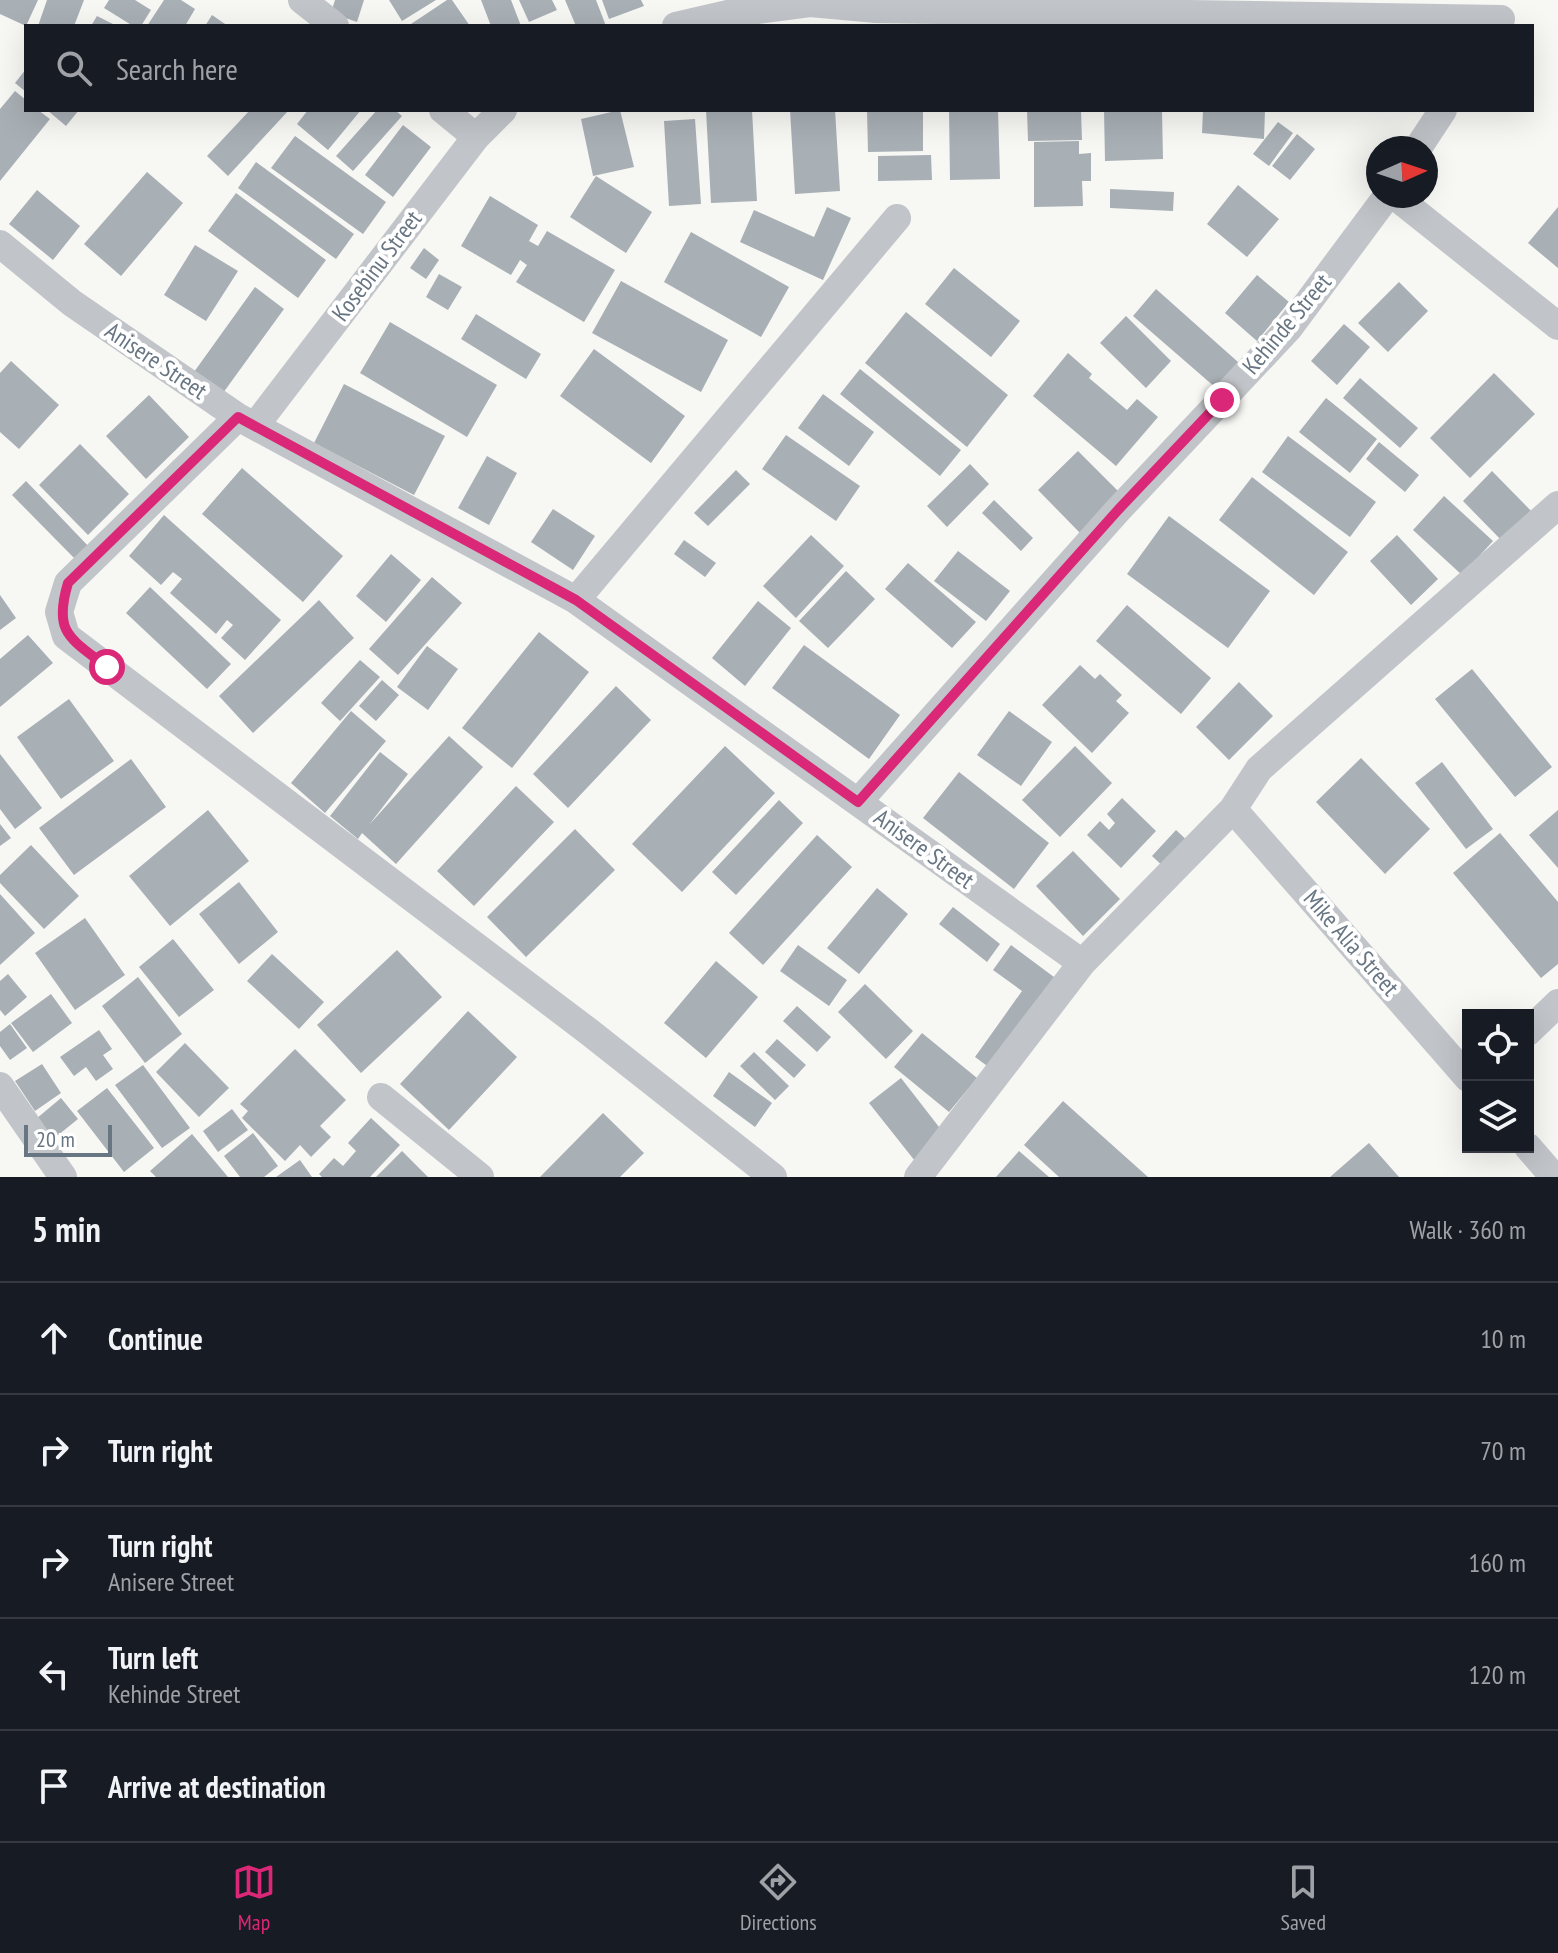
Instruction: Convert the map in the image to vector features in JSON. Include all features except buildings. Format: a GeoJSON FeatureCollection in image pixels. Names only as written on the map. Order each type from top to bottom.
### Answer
{"type":"FeatureCollection","features":[{"type":"Feature","properties":{"kind":"street"},"geometry":{"type":"LineString","coordinates":[[302,0],[332,24]]}},
{"type":"Feature","properties":{"kind":"street"},"geometry":{"type":"LineString","coordinates":[[685,24],[728,14],[810,3],[876,9],[1504,15]]}},
{"type":"Feature","properties":{"kind":"street"},"geometry":{"type":"LineString","coordinates":[[445,112],[476,137]]}},
{"type":"Feature","properties":{"kind":"street","name":"Kosebinu Street"},"geometry":{"type":"LineString","coordinates":[[501,112],[476,137],[247,421],[68,583],[59,612],[66,636],[588,1031],[773,1177]]}},
{"type":"Feature","properties":{"kind":"street"},"geometry":{"type":"LineString","coordinates":[[1426,136],[1442,112]]}},
{"type":"Feature","properties":{"kind":"street","name":"Kehinde Street"},"geometry":{"type":"LineString","coordinates":[[858,802],[1118,510],[1289,328],[1378,208]]}},
{"type":"Feature","properties":{"kind":"street"},"geometry":{"type":"LineString","coordinates":[[1410,208],[1558,326]]}},
{"type":"Feature","properties":{"kind":"street"},"geometry":{"type":"LineString","coordinates":[[576,600],[897,218]]}},
{"type":"Feature","properties":{"kind":"street","name":"Anisere Street"},"geometry":{"type":"LineString","coordinates":[[0,244],[72,303],[247,421],[576,600],[1082,963]]}},
{"type":"Feature","properties":{"kind":"street"},"geometry":{"type":"LineString","coordinates":[[918,1177],[1082,963],[1233,809],[1259,769],[1558,505]]}},
{"type":"Feature","properties":{"kind":"street","name":"Mike Alia Street"},"geometry":{"type":"LineString","coordinates":[[1233,809],[1462,1071]]}},
{"type":"Feature","properties":{"kind":"street"},"geometry":{"type":"LineString","coordinates":[[1534,1026],[1558,1003]]}},
{"type":"Feature","properties":{"kind":"street"},"geometry":{"type":"LineString","coordinates":[[0,1086],[63,1177]]}},
{"type":"Feature","properties":{"kind":"street"},"geometry":{"type":"LineString","coordinates":[[381,1097],[480,1177]]}},
{"type":"Feature","properties":{"kind":"route"},"geometry":{"type":"LineString","coordinates":[[107,667],[66,636],[59,612],[68,583],[238,417],[576,600],[858,802],[1118,510],[1222,400]]}}]}
